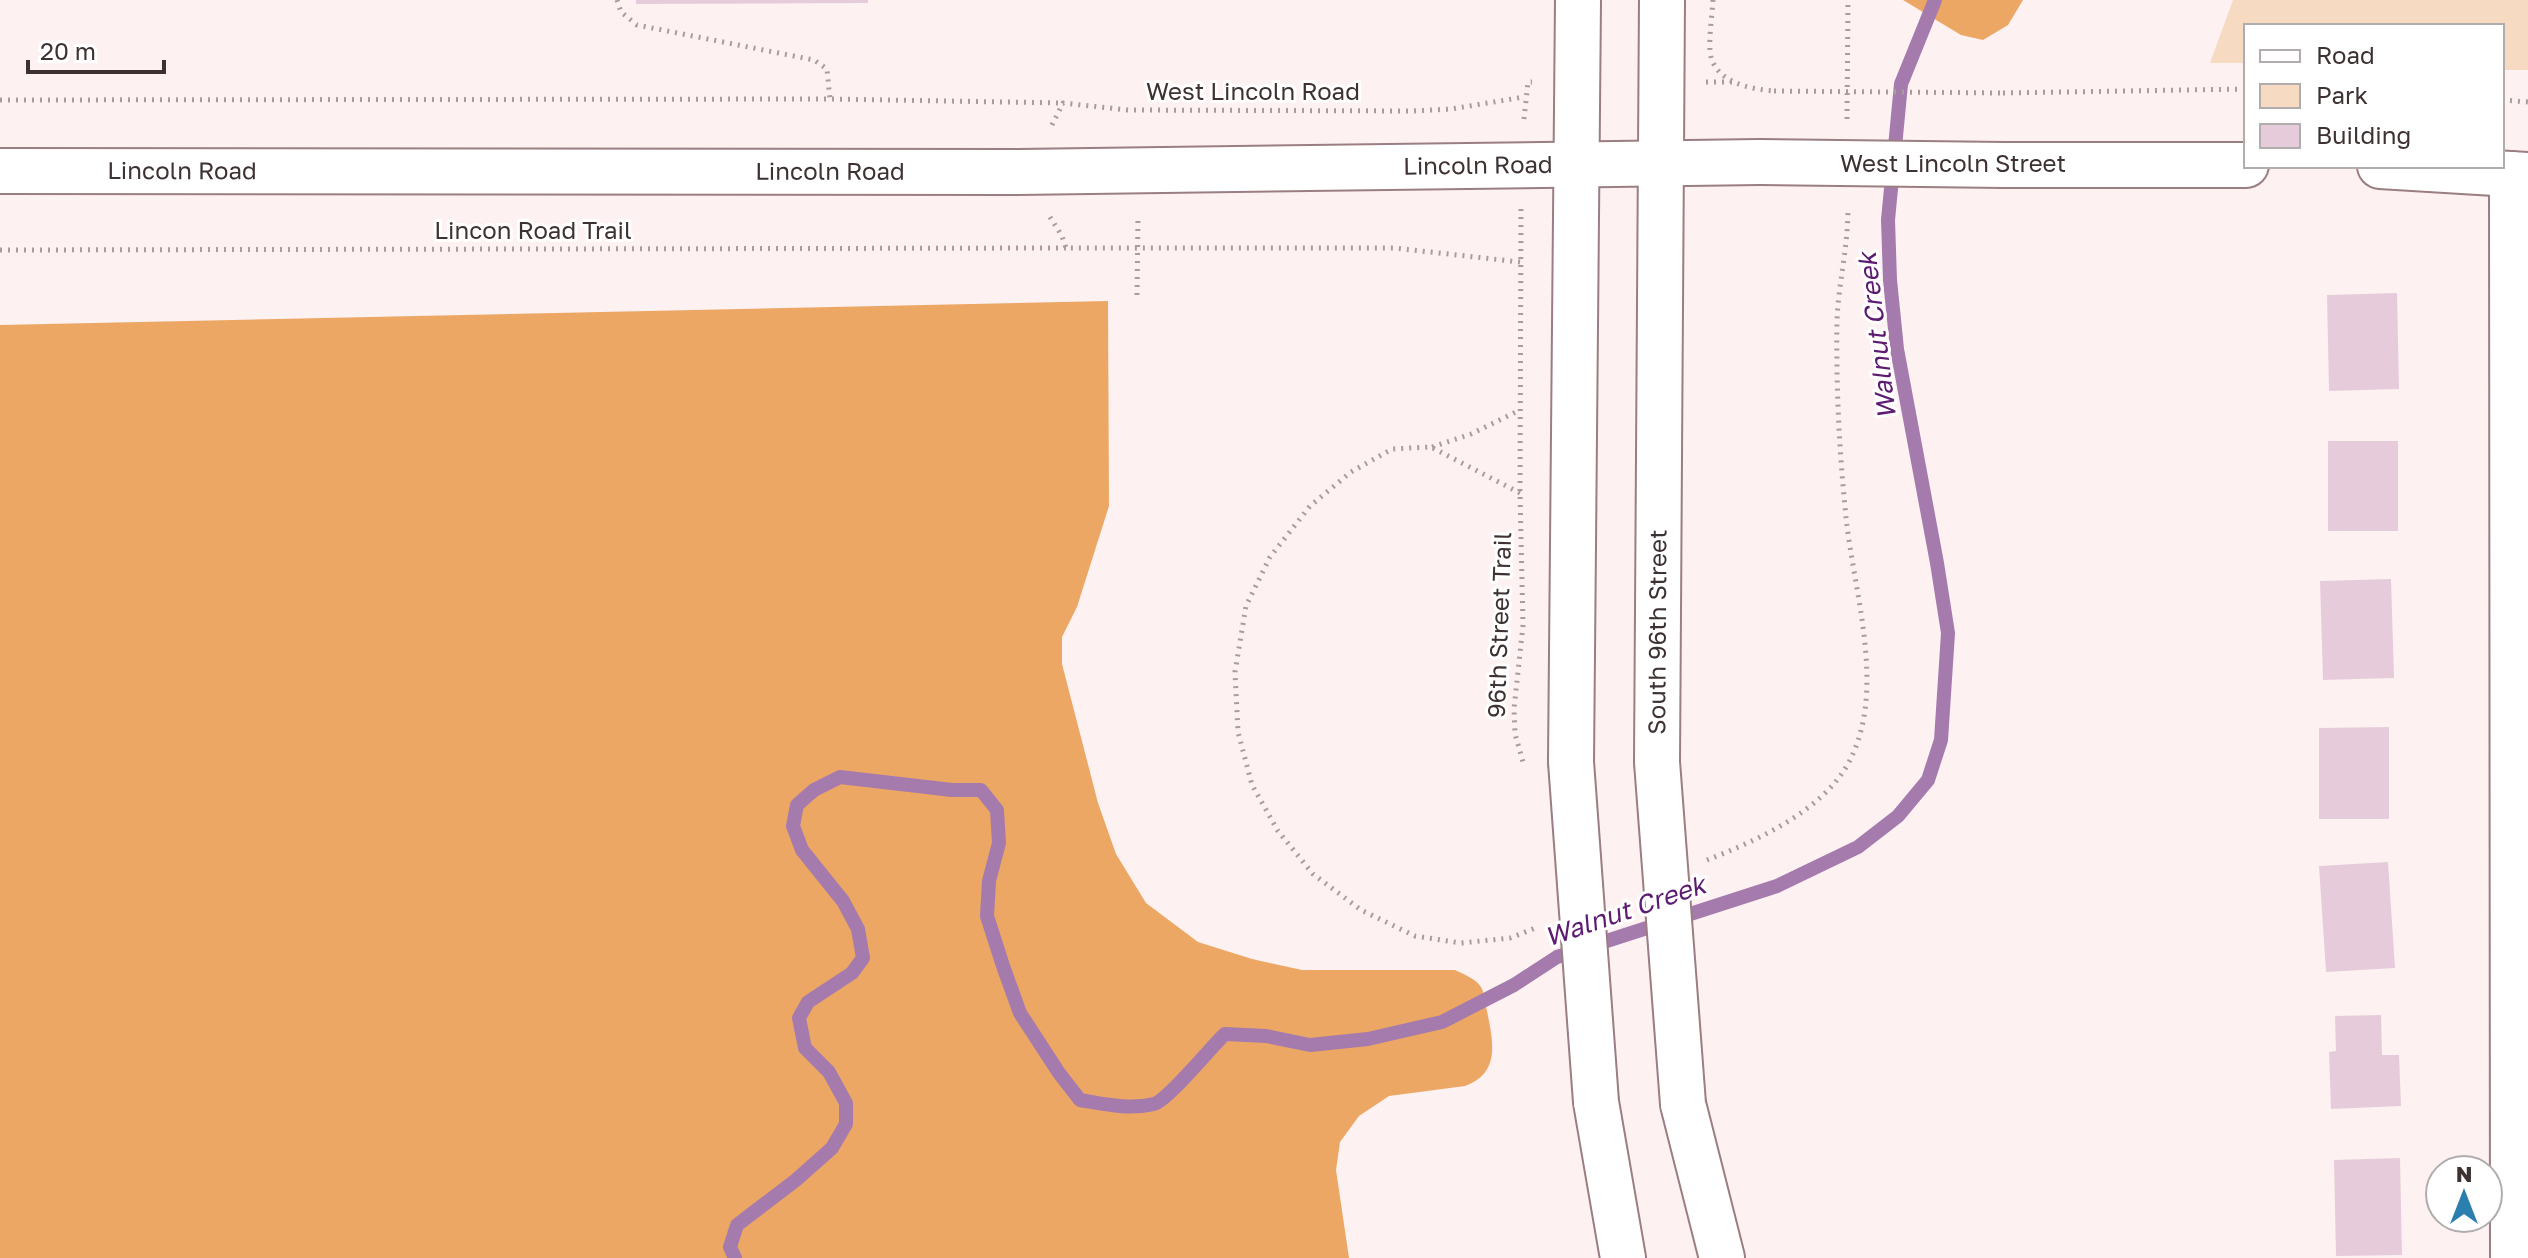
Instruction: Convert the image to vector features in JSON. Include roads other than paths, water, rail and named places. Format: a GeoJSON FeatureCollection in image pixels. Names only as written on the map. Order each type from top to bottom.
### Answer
{"type":"FeatureCollection","features":[{"type":"Feature","properties":{"kind":"street"},"geometry":{"type":"LineString","coordinates":[[1578,0],[1571,762],[1596,1102],[1623,1258]]}},
{"type":"Feature","properties":{"kind":"street","name":"South 96th Street"},"geometry":{"type":"LineString","coordinates":[[1662,0],[1657,762],[1683,1104],[1722,1258]]}},
{"type":"Feature","properties":{"kind":"street","name":"Lincoln Road"},"geometry":{"type":"LineString","coordinates":[[0,171],[1018,172],[1661,163]]}},
{"type":"Feature","properties":{"kind":"street","name":"West Lincoln Street"},"geometry":{"type":"LineString","coordinates":[[1661,163],[2244,165]]}},
{"type":"Feature","properties":{"kind":"street"},"geometry":{"type":"LineString","coordinates":[[2415,168],[2520,174],[2513,1258]]}},
{"type":"Feature","properties":{"kind":"waterway","name":"Walnut Creek"},"geometry":{"type":"LineString","coordinates":[[735,1258],[730,1247],[737,1225],[832,1148],[846,1124],[846,1103],[829,1072],[805,1048],[799,1018],[808,1002],[852,973],[863,958],[858,929],[843,901],[802,850],[793,826],[797,805],[814,790],[840,777],[952,790],[981,790],[997,810],[999,843],[989,881],[987,916],[1020,1013],[1080,1100],[1126,1106],[1145,1106],[1160,1101],[1225,1034],[1266,1036],[1310,1045],[1368,1039],[1442,1022],[1514,985],[1557,957],[1777,886],[1858,847],[1898,816],[1928,780],[1941,740],[1948,633],[1897,349],[1888,220],[1901,84],[1935,0]]}}]}
